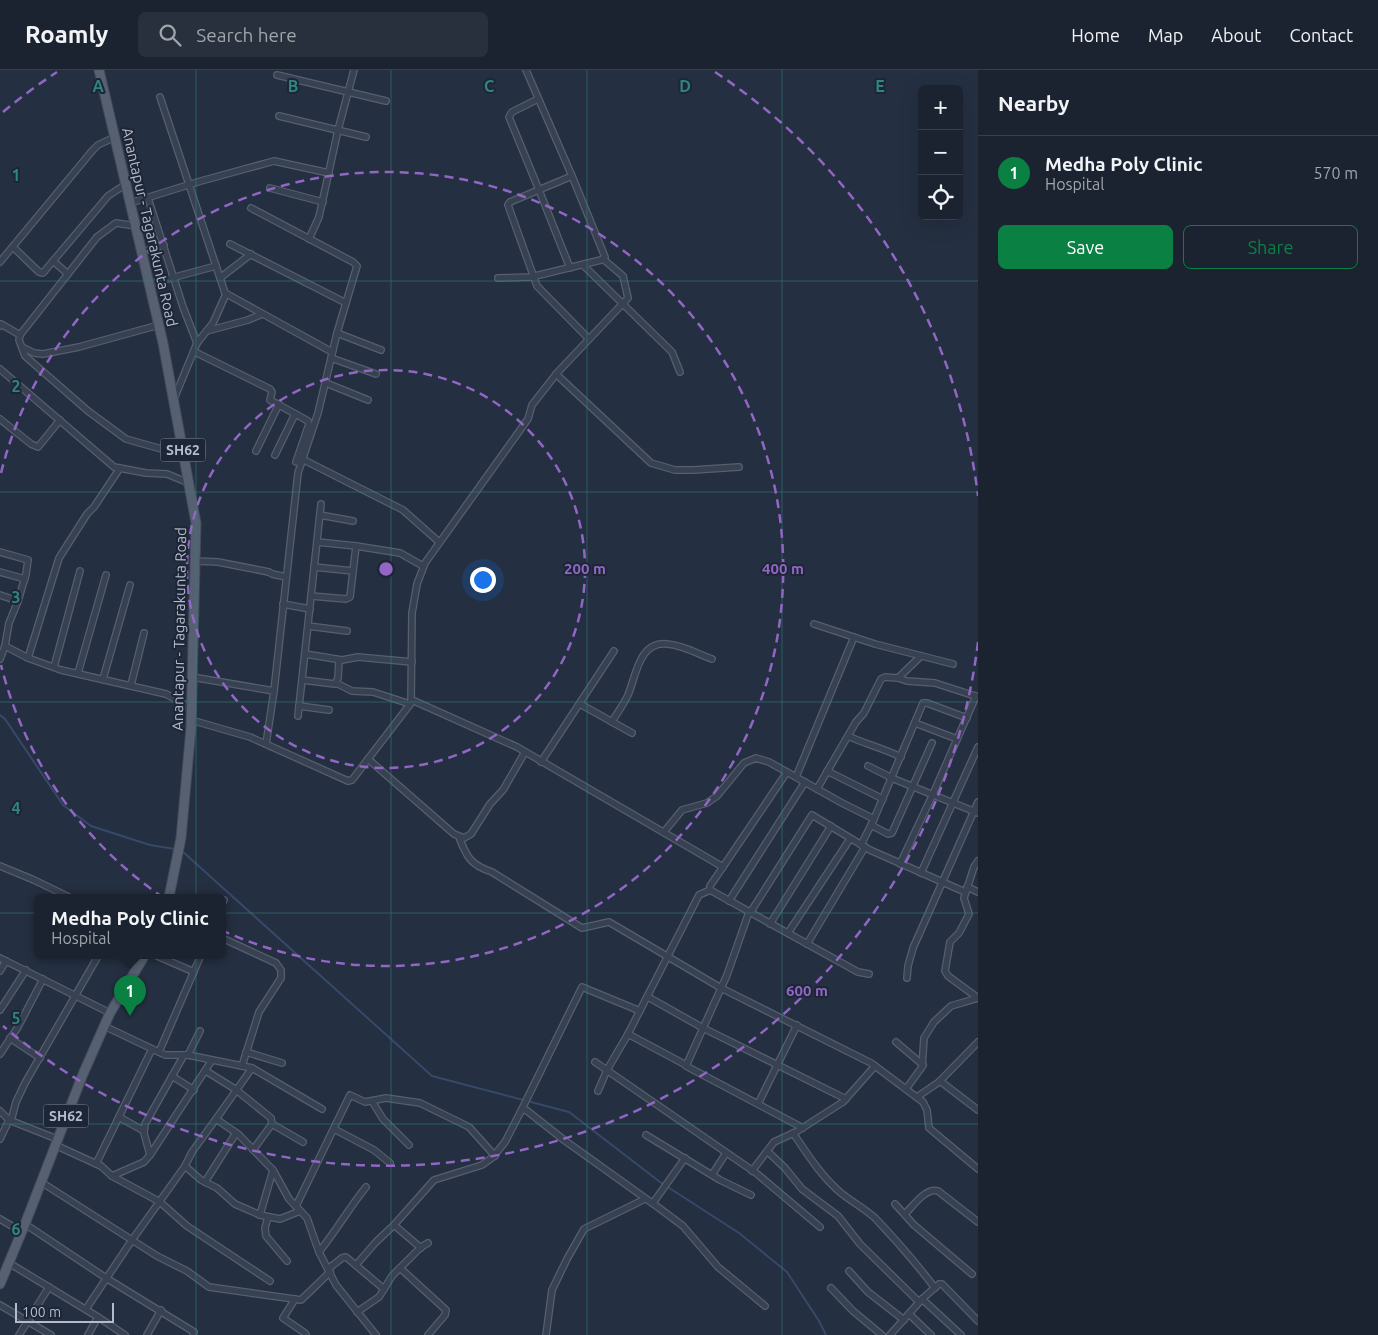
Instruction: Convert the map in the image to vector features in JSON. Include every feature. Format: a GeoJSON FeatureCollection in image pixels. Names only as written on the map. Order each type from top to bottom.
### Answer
{"type":"FeatureCollection","features":[{"type":"Feature","properties":{"kind":"main road","name":"Anantapur - Tagarakunta Road"},"geometry":{"type":"LineString","coordinates":[[99,70],[159,325],[196,523],[191,720],[181,838],[170,894]]}},
{"type":"Feature","properties":{"kind":"main road","name":"SH62"},"geometry":{"type":"LineString","coordinates":[[0,1284],[24,1228],[83,1074],[104,1026],[143,959]]}},
{"type":"Feature","properties":{"kind":"street"},"geometry":{"type":"LineString","coordinates":[[309,239],[318,221],[338,130],[354,70]]}},
{"type":"Feature","properties":{"kind":"street"},"geometry":{"type":"LineString","coordinates":[[526,70],[605,254],[603,259]]}},
{"type":"Feature","properties":{"kind":"street"},"geometry":{"type":"LineString","coordinates":[[277,76],[386,101]]}},
{"type":"Feature","properties":{"kind":"street"},"geometry":{"type":"LineString","coordinates":[[160,97],[226,294],[332,355],[376,374]]}},
{"type":"Feature","properties":{"kind":"street"},"geometry":{"type":"LineString","coordinates":[[538,99],[512,112],[509,117],[570,268]]}},
{"type":"Feature","properties":{"kind":"street"},"geometry":{"type":"LineString","coordinates":[[279,116],[366,137]]}},
{"type":"Feature","properties":{"kind":"street"},"geometry":{"type":"LineString","coordinates":[[0,262],[92,151],[98,145],[114,137]]}},
{"type":"Feature","properties":{"kind":"street"},"geometry":{"type":"LineString","coordinates":[[130,203],[189,184],[274,161],[329,173]]}},
{"type":"Feature","properties":{"kind":"street"},"geometry":{"type":"LineString","coordinates":[[572,176],[510,202],[508,205],[539,289],[590,339]]}},
{"type":"Feature","properties":{"kind":"street"},"geometry":{"type":"LineString","coordinates":[[13,247],[40,273],[44,271],[108,196],[126,184]]}},
{"type":"Feature","properties":{"kind":"street"},"geometry":{"type":"LineString","coordinates":[[270,188],[323,202]]}},
{"type":"Feature","properties":{"kind":"street"},"geometry":{"type":"LineString","coordinates":[[148,198],[183,307],[197,343]]}},
{"type":"Feature","properties":{"kind":"street"},"geometry":{"type":"LineString","coordinates":[[251,208],[356,265],[357,269],[336,333],[326,383],[298,474],[274,691],[266,744]]}},
{"type":"Feature","properties":{"kind":"street"},"geometry":{"type":"LineString","coordinates":[[136,226],[116,224],[97,237],[20,335],[22,347],[25,357],[88,411],[127,440],[184,454]]}},
{"type":"Feature","properties":{"kind":"street"},"geometry":{"type":"LineString","coordinates":[[230,244],[346,303]]}},
{"type":"Feature","properties":{"kind":"street"},"geometry":{"type":"LineString","coordinates":[[142,252],[164,245]]}},
{"type":"Feature","properties":{"kind":"street"},"geometry":{"type":"LineString","coordinates":[[220,278],[251,254]]}},
{"type":"Feature","properties":{"kind":"street"},"geometry":{"type":"LineString","coordinates":[[498,278],[534,276],[603,259]]}},
{"type":"Feature","properties":{"kind":"street"},"geometry":{"type":"LineString","coordinates":[[191,720],[250,737],[350,782],[411,702],[413,609],[417,584],[423,566],[526,422],[532,405],[556,374],[629,296],[623,276],[603,259]]}},
{"type":"Feature","properties":{"kind":"street"},"geometry":{"type":"LineString","coordinates":[[53,261],[68,274]]}},
{"type":"Feature","properties":{"kind":"street"},"geometry":{"type":"LineString","coordinates":[[582,265],[672,352],[680,372]]}},
{"type":"Feature","properties":{"kind":"street"},"geometry":{"type":"LineString","coordinates":[[149,284],[216,266]]}},
{"type":"Feature","properties":{"kind":"street"},"geometry":{"type":"LineString","coordinates":[[174,400],[195,352],[197,343],[214,321],[226,294]]}},
{"type":"Feature","properties":{"kind":"street"},"geometry":{"type":"LineString","coordinates":[[207,331],[252,319],[262,314]]}},
{"type":"Feature","properties":{"kind":"street"},"geometry":{"type":"LineString","coordinates":[[0,326],[1,324],[20,335]]}},
{"type":"Feature","properties":{"kind":"street"},"geometry":{"type":"LineString","coordinates":[[22,347],[34,353],[43,354],[79,347],[159,325]]}},
{"type":"Feature","properties":{"kind":"street"},"geometry":{"type":"LineString","coordinates":[[336,333],[381,350]]}},
{"type":"Feature","properties":{"kind":"street"},"geometry":{"type":"LineString","coordinates":[[195,352],[270,389],[272,393],[270,399],[309,424],[296,462]]}},
{"type":"Feature","properties":{"kind":"street"},"geometry":{"type":"LineString","coordinates":[[0,369],[114,467],[146,473],[167,474],[189,483]]}},
{"type":"Feature","properties":{"kind":"street"},"geometry":{"type":"LineString","coordinates":[[556,374],[651,463],[665,468],[684,470],[739,467]]}},
{"type":"Feature","properties":{"kind":"street"},"geometry":{"type":"LineString","coordinates":[[326,383],[368,400]]}},
{"type":"Feature","properties":{"kind":"street"},"geometry":{"type":"LineString","coordinates":[[256,451],[279,404]]}},
{"type":"Feature","properties":{"kind":"street"},"geometry":{"type":"LineString","coordinates":[[275,455],[295,414]]}},
{"type":"Feature","properties":{"kind":"street"},"geometry":{"type":"LineString","coordinates":[[0,419],[38,447],[60,420]]}},
{"type":"Feature","properties":{"kind":"street"},"geometry":{"type":"LineString","coordinates":[[302,458],[403,510],[439,542]]}},
{"type":"Feature","properties":{"kind":"street"},"geometry":{"type":"LineString","coordinates":[[28,658],[59,558],[87,514],[94,507],[120,468]]}},
{"type":"Feature","properties":{"kind":"street"},"geometry":{"type":"LineString","coordinates":[[298,716],[321,504]]}},
{"type":"Feature","properties":{"kind":"street"},"geometry":{"type":"LineString","coordinates":[[320,515],[354,521]]}},
{"type":"Feature","properties":{"kind":"street"},"geometry":{"type":"LineString","coordinates":[[317,542],[404,554],[423,566]]}},
{"type":"Feature","properties":{"kind":"street"},"geometry":{"type":"LineString","coordinates":[[311,596],[348,598],[350,595],[356,546]]}},
{"type":"Feature","properties":{"kind":"street"},"geometry":{"type":"LineString","coordinates":[[0,552],[28,560],[18,601],[9,622],[5,646],[0,658]]}},
{"type":"Feature","properties":{"kind":"street"},"geometry":{"type":"LineString","coordinates":[[195,561],[218,562],[286,577]]}},
{"type":"Feature","properties":{"kind":"street"},"geometry":{"type":"LineString","coordinates":[[314,567],[353,571]]}},
{"type":"Feature","properties":{"kind":"street"},"geometry":{"type":"LineString","coordinates":[[0,572],[24,579]]}},
{"type":"Feature","properties":{"kind":"street"},"geometry":{"type":"LineString","coordinates":[[54,667],[80,572]]}},
{"type":"Feature","properties":{"kind":"street"},"geometry":{"type":"LineString","coordinates":[[78,673],[106,575]]}},
{"type":"Feature","properties":{"kind":"street"},"geometry":{"type":"LineString","coordinates":[[103,678],[130,585]]}},
{"type":"Feature","properties":{"kind":"street"},"geometry":{"type":"LineString","coordinates":[[0,595],[18,601]]}},
{"type":"Feature","properties":{"kind":"street"},"geometry":{"type":"LineString","coordinates":[[283,604],[310,608]]}},
{"type":"Feature","properties":{"kind":"street"},"geometry":{"type":"LineString","coordinates":[[814,624],[953,664]]}},
{"type":"Feature","properties":{"kind":"street"},"geometry":{"type":"LineString","coordinates":[[308,626],[347,631]]}},
{"type":"Feature","properties":{"kind":"street"},"geometry":{"type":"LineString","coordinates":[[131,685],[144,633]]}},
{"type":"Feature","properties":{"kind":"street"},"geometry":{"type":"LineString","coordinates":[[796,777],[854,636]]}},
{"type":"Feature","properties":{"kind":"street"},"geometry":{"type":"LineString","coordinates":[[612,722],[628,695],[636,666],[652,648],[668,644],[712,659]]}},
{"type":"Feature","properties":{"kind":"street"},"geometry":{"type":"LineString","coordinates":[[5,646],[28,658],[54,667],[166,694],[191,708]]}},
{"type":"Feature","properties":{"kind":"street"},"geometry":{"type":"LineString","coordinates":[[541,762],[614,651]]}},
{"type":"Feature","properties":{"kind":"street"},"geometry":{"type":"LineString","coordinates":[[305,654],[339,660],[355,657],[412,662]]}},
{"type":"Feature","properties":{"kind":"street"},"geometry":{"type":"LineString","coordinates":[[898,678],[921,656]]}},
{"type":"Feature","properties":{"kind":"street"},"geometry":{"type":"LineString","coordinates":[[336,683],[339,660]]}},
{"type":"Feature","properties":{"kind":"street"},"geometry":{"type":"LineString","coordinates":[[192,678],[274,691]]}},
{"type":"Feature","properties":{"kind":"street"},"geometry":{"type":"LineString","coordinates":[[817,789],[856,722],[864,713],[882,678],[898,678],[935,683],[977,697],[934,794],[900,864]]}},
{"type":"Feature","properties":{"kind":"street"},"geometry":{"type":"LineString","coordinates":[[302,680],[336,683],[352,691],[374,692],[411,702],[508,743],[723,867]]}},
{"type":"Feature","properties":{"kind":"street"},"geometry":{"type":"LineString","coordinates":[[807,944],[863,846],[922,705],[926,702],[967,718]]}},
{"type":"Feature","properties":{"kind":"street"},"geometry":{"type":"LineString","coordinates":[[580,704],[632,733]]}},
{"type":"Feature","properties":{"kind":"street"},"geometry":{"type":"LineString","coordinates":[[299,706],[329,710]]}},
{"type":"Feature","properties":{"kind":"street"},"geometry":{"type":"LineString","coordinates":[[914,724],[957,739]]}},
{"type":"Feature","properties":{"kind":"street"},"geometry":{"type":"LineString","coordinates":[[848,736],[868,745],[883,748],[901,757]]}},
{"type":"Feature","properties":{"kind":"street"},"geometry":{"type":"LineString","coordinates":[[871,825],[891,834],[932,743]]}},
{"type":"Feature","properties":{"kind":"street"},"geometry":{"type":"LineString","coordinates":[[922,873],[978,747]]}},
{"type":"Feature","properties":{"kind":"street"},"geometry":{"type":"LineString","coordinates":[[460,837],[467,837],[475,830],[490,804],[511,778],[525,752]]}},
{"type":"Feature","properties":{"kind":"street"},"geometry":{"type":"LineString","coordinates":[[368,759],[460,837],[466,854],[479,867],[492,872],[582,928],[609,922],[721,988],[797,1025],[874,1066],[917,1097],[926,1107],[929,1128],[978,1169]]}},
{"type":"Feature","properties":{"kind":"street"},"geometry":{"type":"LineString","coordinates":[[664,832],[682,810],[707,803],[717,796],[747,761],[761,759],[874,819]]}},
{"type":"Feature","properties":{"kind":"street"},"geometry":{"type":"LineString","coordinates":[[868,766],[892,778],[976,812]]}},
{"type":"Feature","properties":{"kind":"street"},"geometry":{"type":"LineString","coordinates":[[828,771],[883,799]]}},
{"type":"Feature","properties":{"kind":"street"},"geometry":{"type":"LineString","coordinates":[[710,890],[710,886],[787,772]]}},
{"type":"Feature","properties":{"kind":"street"},"geometry":{"type":"LineString","coordinates":[[729,901],[805,782]]}},
{"type":"Feature","properties":{"kind":"street"},"geometry":{"type":"LineString","coordinates":[[907,978],[913,948],[976,812],[978,802]]}},
{"type":"Feature","properties":{"kind":"street"},"geometry":{"type":"LineString","coordinates":[[686,1065],[721,988],[750,912],[810,817],[815,815],[850,839],[900,864],[943,882],[978,892]]}},
{"type":"Feature","properties":{"kind":"street"},"geometry":{"type":"LineString","coordinates":[[770,924],[831,826]]}},
{"type":"Feature","properties":{"kind":"street"},"geometry":{"type":"LineString","coordinates":[[788,934],[850,839]]}},
{"type":"Feature","properties":{"kind":"street"},"geometry":{"type":"LineString","coordinates":[[978,861],[974,866],[964,900],[969,914],[959,933],[951,941],[945,971],[948,976],[978,998]]}},
{"type":"Feature","properties":{"kind":"street"},"geometry":{"type":"LineString","coordinates":[[0,866],[62,894]]}},
{"type":"Feature","properties":{"kind":"street"},"geometry":{"type":"LineString","coordinates":[[710,890],[858,972],[869,974]]}},
{"type":"Feature","properties":{"kind":"street"},"geometry":{"type":"LineString","coordinates":[[598,1090],[607,1070],[648,997],[699,895],[710,890]]}},
{"type":"Feature","properties":{"kind":"street"},"geometry":{"type":"LineString","coordinates":[[226,940],[276,963],[281,970],[280,980],[259,1012],[242,1066]]}},
{"type":"Feature","properties":{"kind":"street"},"geometry":{"type":"LineString","coordinates":[[0,958],[110,1013]]}},
{"type":"Feature","properties":{"kind":"street"},"geometry":{"type":"LineString","coordinates":[[0,1139],[10,1120],[17,1098],[96,959]]}},
{"type":"Feature","properties":{"kind":"street"},"geometry":{"type":"LineString","coordinates":[[164,959],[194,972]]}},
{"type":"Feature","properties":{"kind":"street"},"geometry":{"type":"LineString","coordinates":[[159,1052],[199,959]]}},
{"type":"Feature","properties":{"kind":"street"},"geometry":{"type":"LineString","coordinates":[[0,971],[6,961]]}},
{"type":"Feature","properties":{"kind":"street"},"geometry":{"type":"LineString","coordinates":[[0,1010],[26,970]]}},
{"type":"Feature","properties":{"kind":"street"},"geometry":{"type":"LineString","coordinates":[[0,1054],[43,979]]}},
{"type":"Feature","properties":{"kind":"street"},"geometry":{"type":"LineString","coordinates":[[356,1265],[434,1180],[482,1165],[495,1156],[505,1142],[520,1113],[582,987],[640,1011]]}},
{"type":"Feature","properties":{"kind":"street"},"geometry":{"type":"LineString","coordinates":[[648,997],[703,1028],[846,1099]]}},
{"type":"Feature","properties":{"kind":"street"},"geometry":{"type":"LineString","coordinates":[[906,1089],[921,1070],[923,1065],[924,1038],[934,1022],[951,1006],[978,998]]}},
{"type":"Feature","properties":{"kind":"street"},"geometry":{"type":"LineString","coordinates":[[758,1104],[797,1025]]}},
{"type":"Feature","properties":{"kind":"street"},"geometry":{"type":"LineString","coordinates":[[104,1026],[167,1056],[186,1055],[252,1068],[322,1109]]}},
{"type":"Feature","properties":{"kind":"street"},"geometry":{"type":"LineString","coordinates":[[150,1155],[144,1131],[146,1121],[200,1031]]}},
{"type":"Feature","properties":{"kind":"street"},"geometry":{"type":"LineString","coordinates":[[628,1034],[686,1065],[687,1068],[803,1128]]}},
{"type":"Feature","properties":{"kind":"street"},"geometry":{"type":"LineString","coordinates":[[10,1038],[40,1058]]}},
{"type":"Feature","properties":{"kind":"street"},"geometry":{"type":"LineString","coordinates":[[896,1042],[923,1065]]}},
{"type":"Feature","properties":{"kind":"street"},"geometry":{"type":"LineString","coordinates":[[917,1097],[940,1081],[976,1047]]}},
{"type":"Feature","properties":{"kind":"street"},"geometry":{"type":"LineString","coordinates":[[96,1164],[152,1049]]}},
{"type":"Feature","properties":{"kind":"street"},"geometry":{"type":"LineString","coordinates":[[246,1052],[282,1062]]}},
{"type":"Feature","properties":{"kind":"street"},"geometry":{"type":"LineString","coordinates":[[112,1176],[144,1162],[194,1090],[212,1060]]}},
{"type":"Feature","properties":{"kind":"street"},"geometry":{"type":"LineString","coordinates":[[595,1062],[752,1171],[820,1227]]}},
{"type":"Feature","properties":{"kind":"street"},"geometry":{"type":"LineString","coordinates":[[752,1171],[774,1142],[803,1128],[846,1099],[874,1066]]}},
{"type":"Feature","properties":{"kind":"street"},"geometry":{"type":"LineString","coordinates":[[86,1309],[185,1166],[192,1152],[252,1068]]}},
{"type":"Feature","properties":{"kind":"street"},"geometry":{"type":"LineString","coordinates":[[206,1070],[237,1090],[272,1119],[272,1124],[253,1150]]}},
{"type":"Feature","properties":{"kind":"street"},"geometry":{"type":"LineString","coordinates":[[172,1076],[194,1090]]}},
{"type":"Feature","properties":{"kind":"street"},"geometry":{"type":"LineString","coordinates":[[940,1081],[978,1110]]}},
{"type":"Feature","properties":{"kind":"street"},"geometry":{"type":"LineString","coordinates":[[185,1166],[205,1182],[217,1188],[235,1204],[260,1215],[280,1219],[298,1209],[350,1095],[364,1102],[388,1098],[420,1103],[469,1127],[495,1156]]}},
{"type":"Feature","properties":{"kind":"street"},"geometry":{"type":"LineString","coordinates":[[372,1101],[383,1119],[409,1145]]}},
{"type":"Feature","properties":{"kind":"street"},"geometry":{"type":"LineString","coordinates":[[520,1113],[524,1110],[530,1112],[564,1140],[683,1226],[718,1267],[765,1306]]}},
{"type":"Feature","properties":{"kind":"street"},"geometry":{"type":"LineString","coordinates":[[0,1111],[10,1120],[96,1164],[112,1176],[159,1202],[187,1226],[270,1281]]}},
{"type":"Feature","properties":{"kind":"street"},"geometry":{"type":"LineString","coordinates":[[119,1117],[144,1131]]}},
{"type":"Feature","properties":{"kind":"street"},"geometry":{"type":"LineString","coordinates":[[216,1119],[236,1133],[273,1170],[289,1199],[307,1218],[319,1252],[336,1285],[375,1335]]}},
{"type":"Feature","properties":{"kind":"street"},"geometry":{"type":"LineString","coordinates":[[272,1124],[303,1142]]}},
{"type":"Feature","properties":{"kind":"street"},"geometry":{"type":"LineString","coordinates":[[334,1129],[374,1150],[390,1163]]}},
{"type":"Feature","properties":{"kind":"street"},"geometry":{"type":"LineString","coordinates":[[205,1182],[236,1133]]}},
{"type":"Feature","properties":{"kind":"street"},"geometry":{"type":"LineString","coordinates":[[793,1133],[822,1174],[840,1192],[859,1204],[874,1217],[913,1260],[934,1288]]}},
{"type":"Feature","properties":{"kind":"street"},"geometry":{"type":"LineString","coordinates":[[646,1135],[712,1175],[751,1195]]}},
{"type":"Feature","properties":{"kind":"street"},"geometry":{"type":"LineString","coordinates":[[766,1151],[785,1168],[803,1190],[838,1216],[862,1246],[961,1335]]}},
{"type":"Feature","properties":{"kind":"street"},"geometry":{"type":"LineString","coordinates":[[712,1175],[726,1153]]}},
{"type":"Feature","properties":{"kind":"street"},"geometry":{"type":"LineString","coordinates":[[653,1203],[685,1158]]}},
{"type":"Feature","properties":{"kind":"street"},"geometry":{"type":"LineString","coordinates":[[260,1215],[273,1170]]}},
{"type":"Feature","properties":{"kind":"street"},"geometry":{"type":"LineString","coordinates":[[41,1182],[157,1256],[187,1271],[210,1287],[302,1300],[329,1271],[345,1258],[384,1289]]}},
{"type":"Feature","properties":{"kind":"street"},"geometry":{"type":"LineString","coordinates":[[319,1252],[331,1237],[351,1204],[366,1187]]}},
{"type":"Feature","properties":{"kind":"street"},"geometry":{"type":"LineString","coordinates":[[905,1214],[928,1192],[934,1190],[978,1222]]}},
{"type":"Feature","properties":{"kind":"street"},"geometry":{"type":"LineString","coordinates":[[546,1335],[552,1290],[584,1229],[643,1200]]}},
{"type":"Feature","properties":{"kind":"street"},"geometry":{"type":"LineString","coordinates":[[896,1204],[933,1241],[972,1274]]}},
{"type":"Feature","properties":{"kind":"street"},"geometry":{"type":"LineString","coordinates":[[268,1216],[265,1228],[266,1236],[287,1262]]}},
{"type":"Feature","properties":{"kind":"street"},"geometry":{"type":"LineString","coordinates":[[0,1220],[24,1228],[161,1310],[194,1332],[193,1335]]}},
{"type":"Feature","properties":{"kind":"street"},"geometry":{"type":"LineString","coordinates":[[394,1225],[421,1248]]}},
{"type":"Feature","properties":{"kind":"street"},"geometry":{"type":"LineString","coordinates":[[357,1312],[379,1297],[392,1276],[428,1243]]}},
{"type":"Feature","properties":{"kind":"street"},"geometry":{"type":"LineString","coordinates":[[9,1263],[86,1309],[123,1334]]}},
{"type":"Feature","properties":{"kind":"street"},"geometry":{"type":"LineString","coordinates":[[400,1268],[446,1310],[445,1315],[428,1335]]}},
{"type":"Feature","properties":{"kind":"street"},"geometry":{"type":"LineString","coordinates":[[849,1271],[868,1292],[904,1320]]}},
{"type":"Feature","properties":{"kind":"street"},"geometry":{"type":"LineString","coordinates":[[892,1334],[920,1300],[939,1284],[944,1285],[978,1321]]}},
{"type":"Feature","properties":{"kind":"street"},"geometry":{"type":"LineString","coordinates":[[20,1335],[50,1287]]}},
{"type":"Feature","properties":{"kind":"street"},"geometry":{"type":"LineString","coordinates":[[831,1288],[853,1311],[882,1335]]}},
{"type":"Feature","properties":{"kind":"street"},"geometry":{"type":"LineString","coordinates":[[295,1299],[283,1318],[306,1333],[306,1335]]}},
{"type":"Feature","properties":{"kind":"street"},"geometry":{"type":"LineString","coordinates":[[0,1305],[51,1335]]}},
{"type":"Feature","properties":{"kind":"street"},"geometry":{"type":"LineString","coordinates":[[146,1335],[161,1310]]}},
{"type":"Feature","properties":{"kind":"street"},"geometry":{"type":"LineString","coordinates":[[909,1314],[931,1335]]}},
{"type":"Feature","properties":{"kind":"street"},"geometry":{"type":"LineString","coordinates":[[88,1335],[98,1317]]}},
{"type":"Feature","properties":{"kind":"waterway"},"geometry":{"type":"LineString","coordinates":[[0,715],[5,719],[63,805],[91,826],[150,845],[175,849]]}},
{"type":"Feature","properties":{"kind":"waterway"},"geometry":{"type":"LineString","coordinates":[[182,851],[432,1076],[569,1112],[660,1182],[739,1233],[787,1272],[826,1335]]}},
{"type":"Feature","properties":{"kind":"place","name":"Medha Poly Clinic"},"geometry":{"type":"Point","coordinates":[130,1016]}}]}
